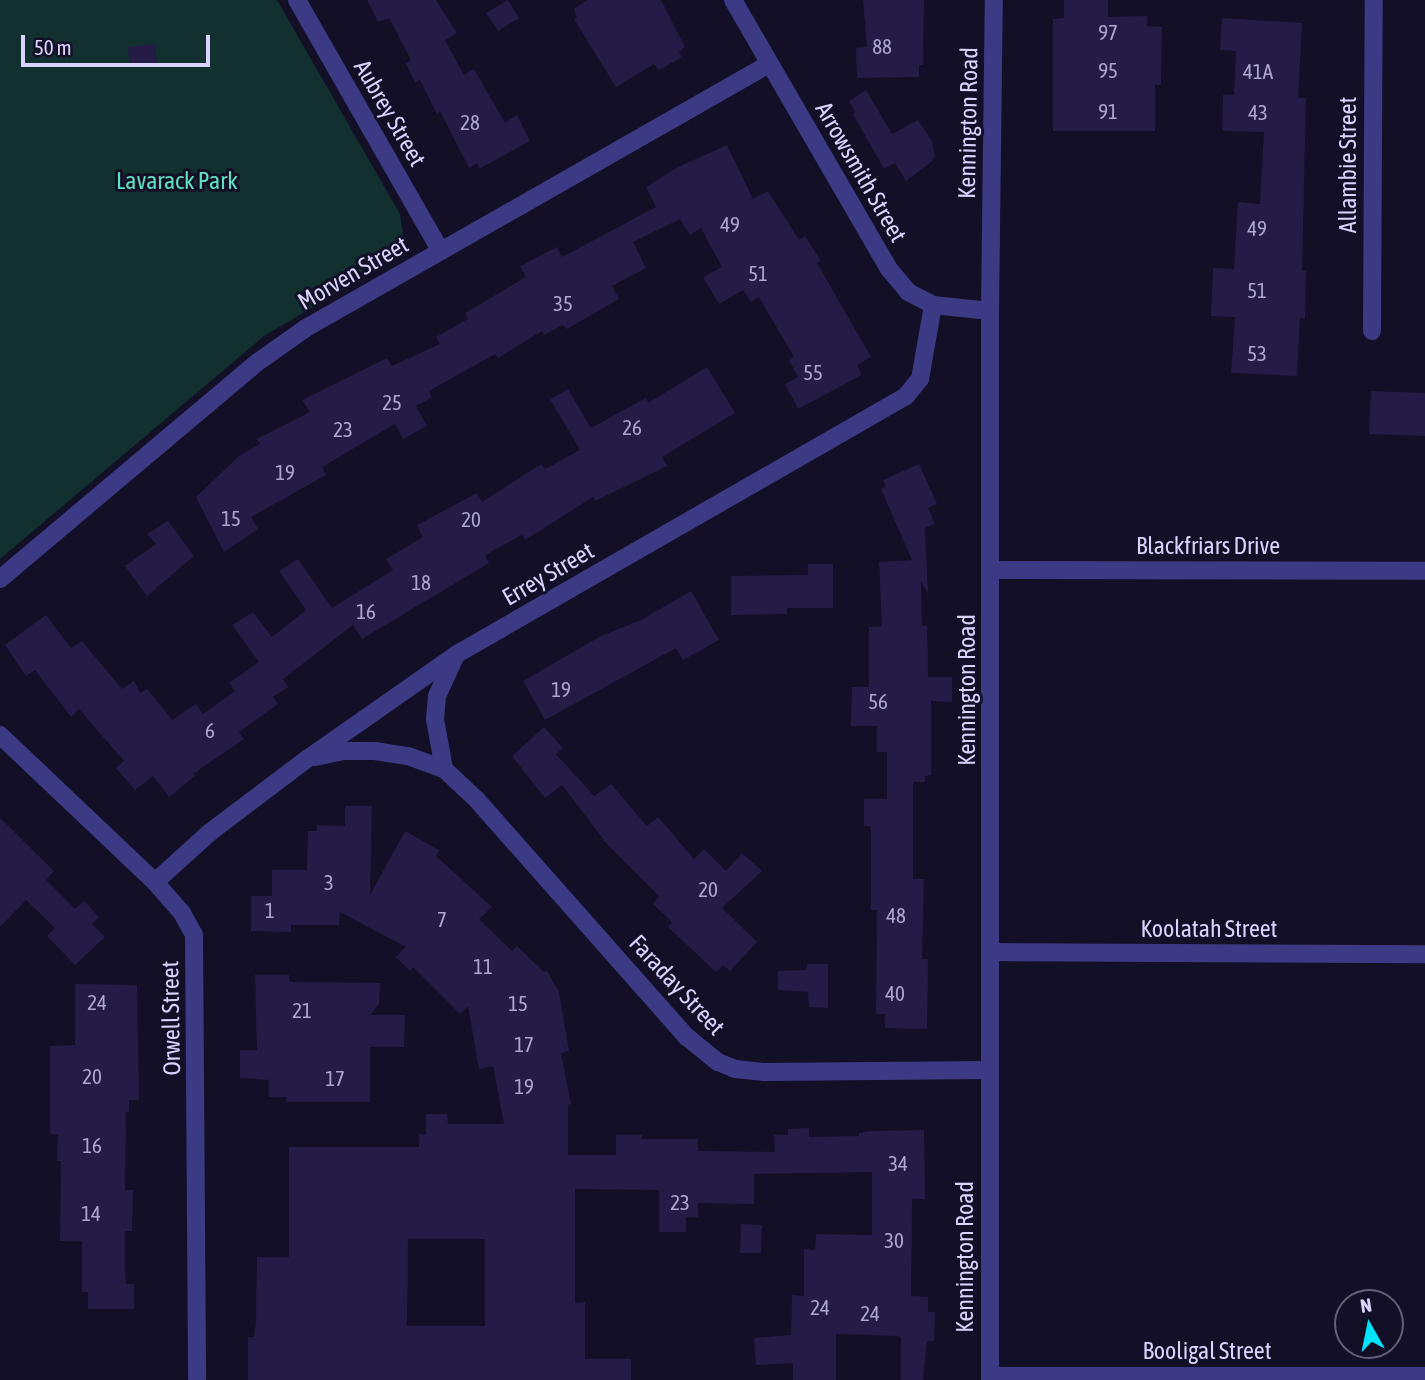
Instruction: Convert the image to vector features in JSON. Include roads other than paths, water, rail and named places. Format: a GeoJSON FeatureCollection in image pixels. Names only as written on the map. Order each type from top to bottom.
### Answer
{"type":"FeatureCollection","features":[{"type":"Feature","properties":{"kind":"street","name":"Aubrey Street"},"geometry":{"type":"LineString","coordinates":[[297,0],[440,250]]}},
{"type":"Feature","properties":{"kind":"street","name":"Arrowsmith Street"},"geometry":{"type":"LineString","coordinates":[[733,0],[889,270],[908,292],[933,305],[990,311]]}},
{"type":"Feature","properties":{"kind":"street","name":"Kennington Road"},"geometry":{"type":"LineString","coordinates":[[990,1378],[990,311],[994,0]]}},
{"type":"Feature","properties":{"kind":"street","name":"Allambie Street"},"geometry":{"type":"LineString","coordinates":[[1372,331],[1374,0]]}},
{"type":"Feature","properties":{"kind":"street","name":"Morven Street"},"geometry":{"type":"LineString","coordinates":[[0,579],[258,362],[306,328],[769,64]]}},
{"type":"Feature","properties":{"kind":"street","name":"Errey Street"},"geometry":{"type":"LineString","coordinates":[[155,881],[209,833],[307,759],[457,654],[906,396],[920,379],[933,305]]}},
{"type":"Feature","properties":{"kind":"street","name":"Blackfriars Drive"},"geometry":{"type":"LineString","coordinates":[[992,570],[1425,571]]}},
{"type":"Feature","properties":{"kind":"street"},"geometry":{"type":"LineString","coordinates":[[444,768],[435,719],[437,696],[457,654]]}},
{"type":"Feature","properties":{"kind":"street","name":"Orwell Street"},"geometry":{"type":"LineString","coordinates":[[0,735],[155,881],[182,914],[194,935],[197,1380]]}},
{"type":"Feature","properties":{"kind":"street","name":"Faraday Street"},"geometry":{"type":"LineString","coordinates":[[307,759],[344,751],[375,751],[408,756],[444,768],[576,910],[687,1037],[718,1062],[736,1069],[765,1072],[990,1070]]}},
{"type":"Feature","properties":{"kind":"street","name":"Koolatah Street"},"geometry":{"type":"LineString","coordinates":[[992,952],[1425,954]]}},
{"type":"Feature","properties":{"kind":"street","name":"Booligal Street"},"geometry":{"type":"LineString","coordinates":[[990,1378],[1425,1376]]}},
{"type":"Feature","properties":{"kind":"park label","name":"Lavarack Park"},"geometry":{"type":"Point","coordinates":[177,181]}}]}
